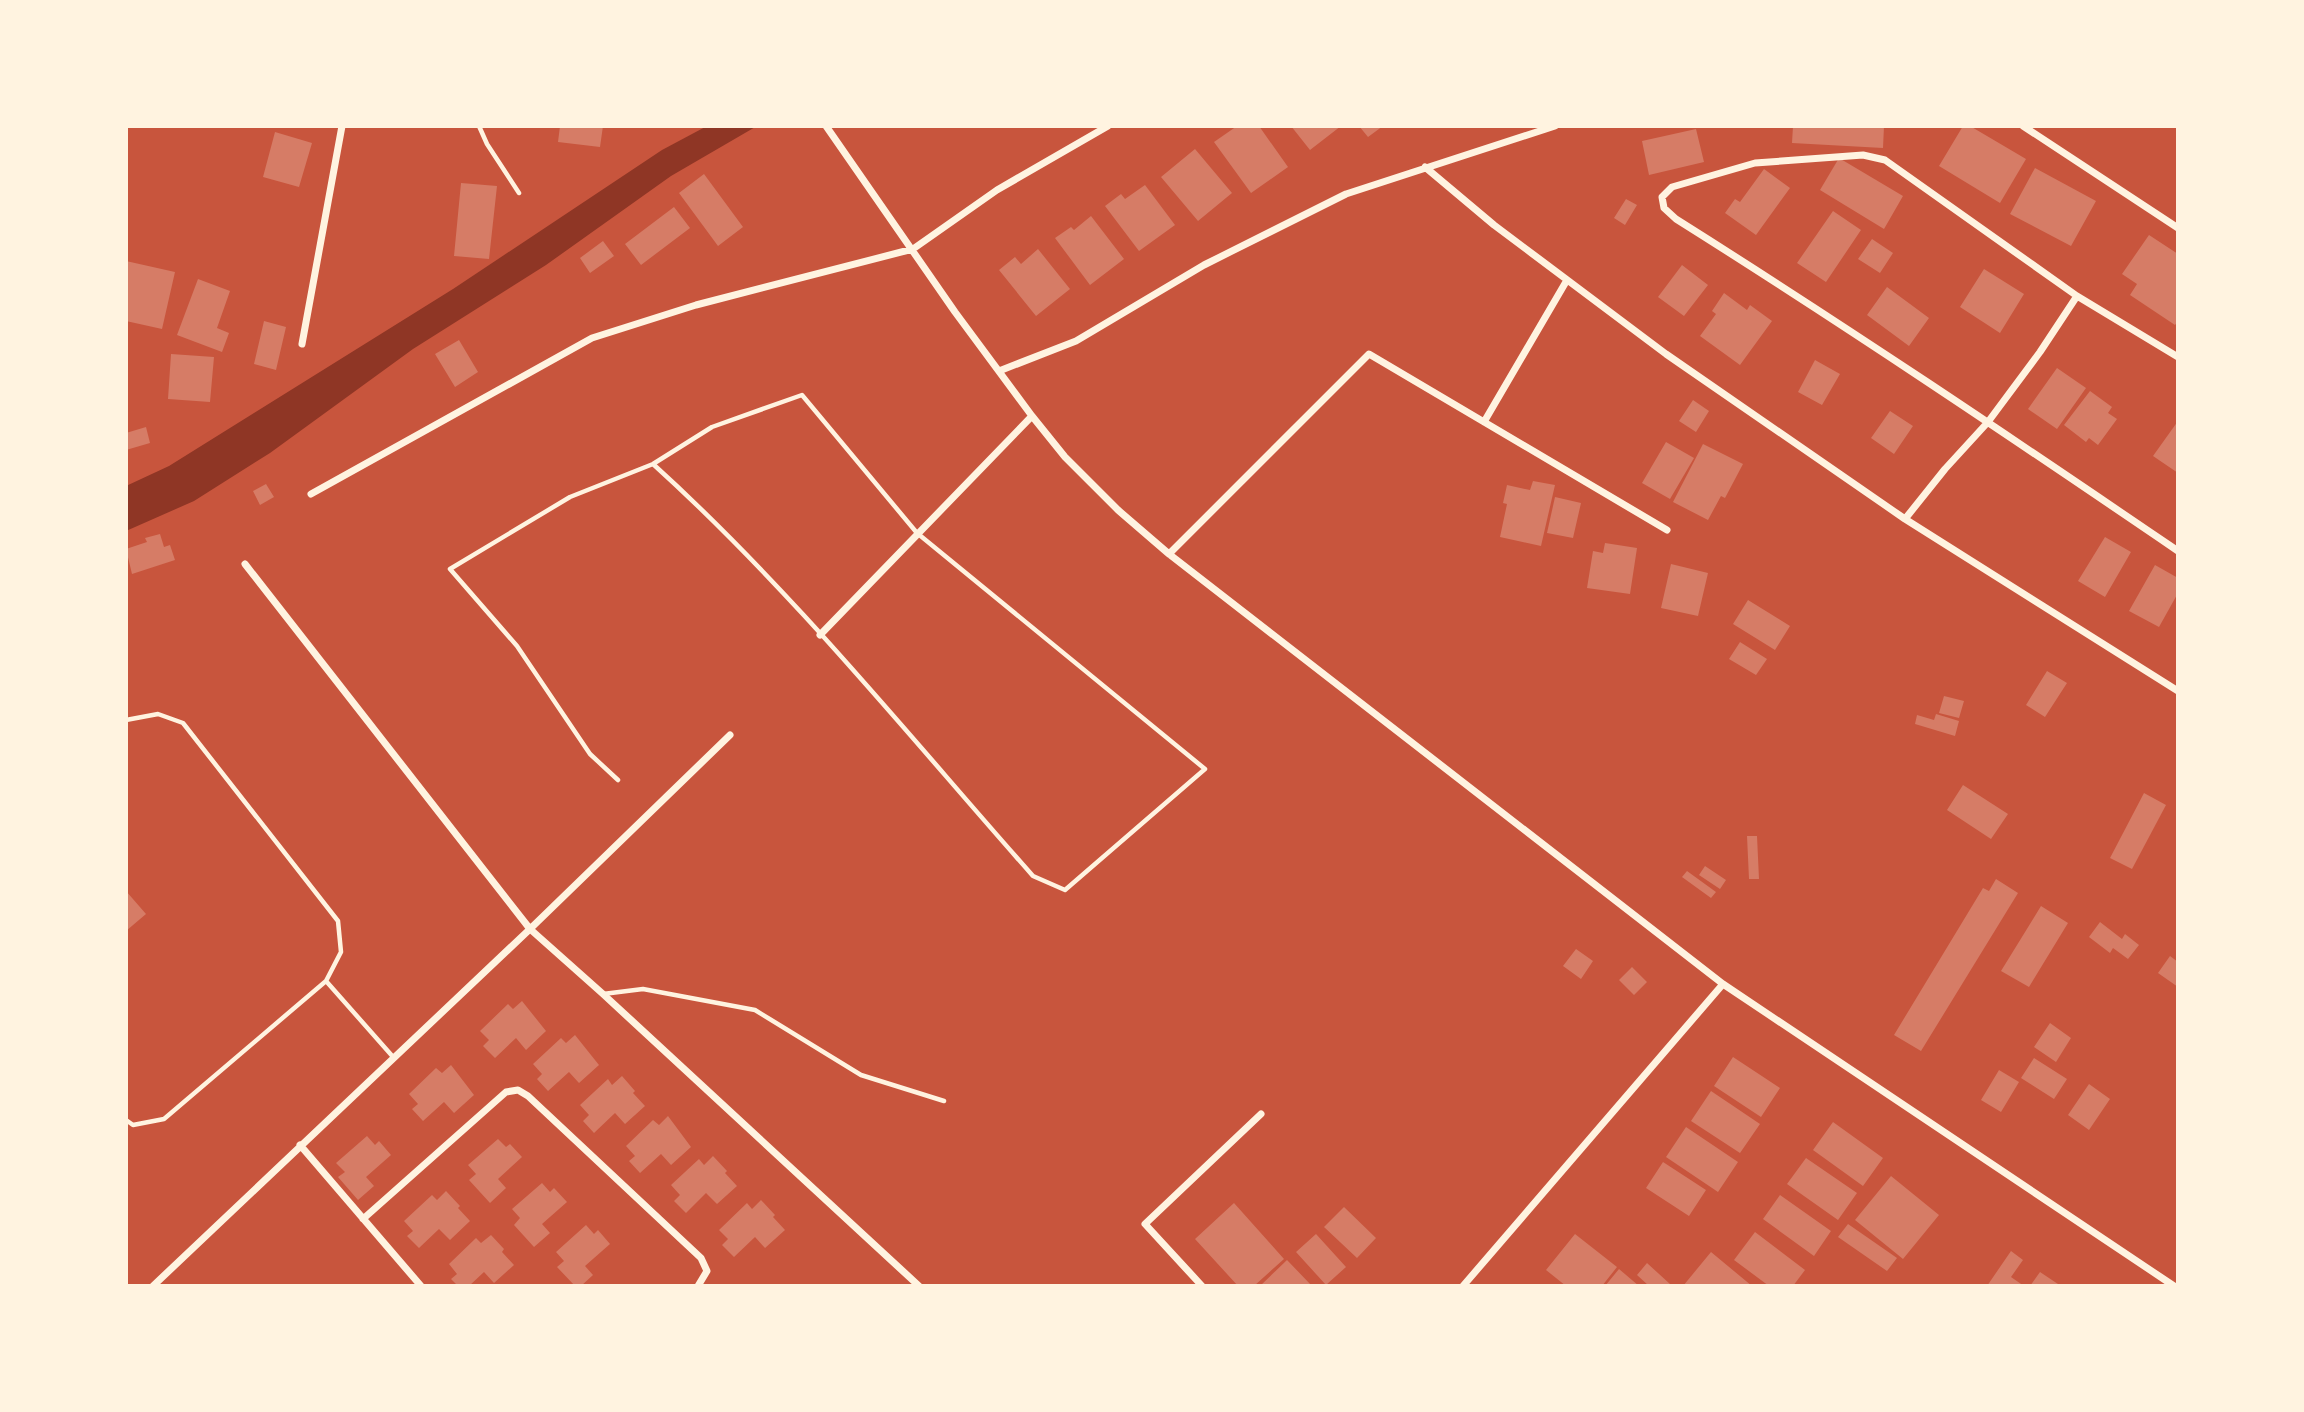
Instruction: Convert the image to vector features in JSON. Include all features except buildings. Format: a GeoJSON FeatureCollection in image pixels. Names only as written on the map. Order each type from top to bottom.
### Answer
{"type":"FeatureCollection","features":[{"type":"Feature","properties":{"kind":"street"},"geometry":{"type":"LineString","coordinates":[[302,344],[342,126]]}},
{"type":"Feature","properties":{"kind":"street"},"geometry":{"type":"LineString","coordinates":[[826,126],[954,312],[1032,416],[1065,457],[1118,510],[1169,554],[1723,984],[2161,1283],[2174,1286]]}},
{"type":"Feature","properties":{"kind":"street"},"geometry":{"type":"LineString","coordinates":[[311,494],[592,338],[696,305],[913,249],[997,190],[1108,126]]}},
{"type":"Feature","properties":{"kind":"street"},"geometry":{"type":"LineString","coordinates":[[999,371],[1076,341],[1204,265],[1346,194],[1555,126]]}},
{"type":"Feature","properties":{"kind":"street"},"geometry":{"type":"LineString","coordinates":[[2023,126],[2178,228]]}},
{"type":"Feature","properties":{"kind":"street"},"geometry":{"type":"LineString","coordinates":[[2178,357],[2077,296],[1885,160],[1863,155],[1755,163],[1672,187],[1662,197],[1664,208],[1676,219],[1988,422],[2178,551]]}},
{"type":"Feature","properties":{"kind":"street"},"geometry":{"type":"LineString","coordinates":[[1425,167],[1494,225],[1665,354],[1905,519],[2178,691]]}},
{"type":"Feature","properties":{"kind":"street"},"geometry":{"type":"LineString","coordinates":[[1485,422],[1567,280]]}},
{"type":"Feature","properties":{"kind":"street"},"geometry":{"type":"LineString","coordinates":[[1905,519],[1945,469],[1988,422],[2077,296]]}},
{"type":"Feature","properties":{"kind":"street"},"geometry":{"type":"LineString","coordinates":[[1169,554],[1369,354],[1667,530]]}},
{"type":"Feature","properties":{"kind":"street"},"geometry":{"type":"LineString","coordinates":[[820,635],[1032,416]]}},
{"type":"Feature","properties":{"kind":"street"},"geometry":{"type":"LineString","coordinates":[[245,564],[530,929],[919,1286]]}},
{"type":"Feature","properties":{"kind":"street"},"geometry":{"type":"LineString","coordinates":[[153,1286],[530,929],[730,735]]}},
{"type":"Feature","properties":{"kind":"street"},"geometry":{"type":"LineString","coordinates":[[1463,1286],[1723,984]]}},
{"type":"Feature","properties":{"kind":"street"},"geometry":{"type":"LineString","coordinates":[[363,1220],[506,1092],[517,1090],[528,1096],[701,1258],[707,1272],[698,1286]]}},
{"type":"Feature","properties":{"kind":"street"},"geometry":{"type":"LineString","coordinates":[[1202,1286],[1145,1224],[1261,1114]]}},
{"type":"Feature","properties":{"kind":"street"},"geometry":{"type":"LineString","coordinates":[[300,1145],[421,1286]]}},
{"type":"Feature","properties":{"kind":"lane"},"geometry":{"type":"LineString","coordinates":[[479,126],[487,144],[519,193]]}},
{"type":"Feature","properties":{"kind":"lane"},"geometry":{"type":"LineString","coordinates":[[618,780],[590,754],[517,646],[450,569],[570,497],[653,464],[712,427],[802,395],[917,533],[1205,769],[1065,890],[1033,876],[708,513],[653,464]]}},
{"type":"Feature","properties":{"kind":"lane"},"geometry":{"type":"LineString","coordinates":[[126,720],[158,714],[183,723],[338,921],[341,952],[326,981],[164,1119],[133,1125],[126,1121]]}},
{"type":"Feature","properties":{"kind":"lane"},"geometry":{"type":"LineString","coordinates":[[326,981],[394,1058]]}},
{"type":"Feature","properties":{"kind":"lane"},"geometry":{"type":"LineString","coordinates":[[603,994],[643,989],[755,1010],[861,1075],[944,1101]]}},
{"type":"Feature","properties":{"kind":"shaded area"},"geometry":{"type":"Polygon","coordinates":[[[707,126],[757,126],[671,176],[546,265],[413,349],[270,453],[194,501],[126,531],[126,486],[169,466],[453,289],[662,150],[707,126]]]}}]}
